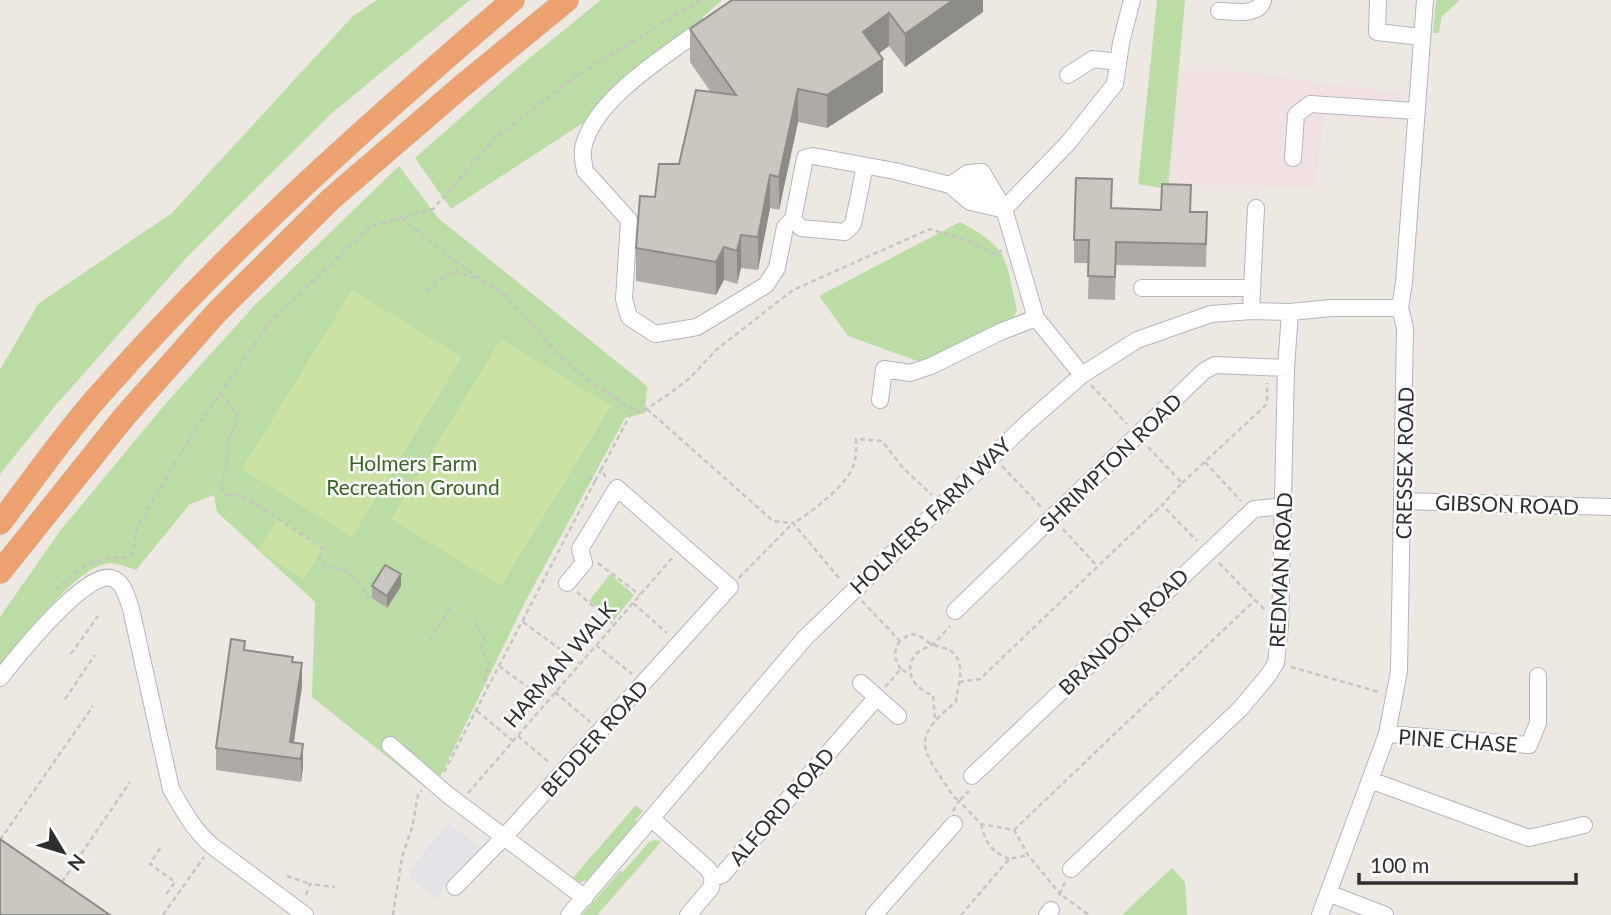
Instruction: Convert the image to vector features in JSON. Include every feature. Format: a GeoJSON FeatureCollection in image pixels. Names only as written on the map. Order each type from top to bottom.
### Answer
{"type":"FeatureCollection","features":[{"type":"Feature","properties":{"kind":"highway"},"geometry":{"type":"LineString","coordinates":[[0,523],[99,395],[172,314],[270,215],[392,103],[513,0]]}},
{"type":"Feature","properties":{"kind":"highway"},"geometry":{"type":"LineString","coordinates":[[0,572],[124,417],[217,312],[331,199],[567,0]]}},
{"type":"Feature","properties":{"kind":"street"},"geometry":{"type":"LineString","coordinates":[[1004,209],[1068,144],[1115,84],[1110,61],[1132,0]]}},
{"type":"Feature","properties":{"kind":"street"},"geometry":{"type":"LineString","coordinates":[[1219,12],[1256,10],[1262,6],[1263,0]]}},
{"type":"Feature","properties":{"kind":"street"},"geometry":{"type":"LineString","coordinates":[[1378,0],[1377,32],[1421,37]]}},
{"type":"Feature","properties":{"kind":"street","name":"CRESSEX ROAD"},"geometry":{"type":"LineString","coordinates":[[1320,915],[1387,734],[1399,671],[1405,328],[1400,308],[1425,0]]}},
{"type":"Feature","properties":{"kind":"street"},"geometry":{"type":"LineString","coordinates":[[719,16],[625,87],[597,116],[583,149],[584,171],[629,219],[624,299],[629,317],[655,334],[697,327],[766,285],[777,268],[785,227],[793,219],[805,158],[824,157],[950,185],[970,202],[1004,209]]}},
{"type":"Feature","properties":{"kind":"street"},"geometry":{"type":"LineString","coordinates":[[1068,73],[1080,78],[1110,61]]}},
{"type":"Feature","properties":{"kind":"street"},"geometry":{"type":"LineString","coordinates":[[1293,158],[1296,115],[1310,104],[1415,111]]}},
{"type":"Feature","properties":{"kind":"street"},"geometry":{"type":"LineString","coordinates":[[793,219],[801,228],[845,233],[853,224],[865,166]]}},
{"type":"Feature","properties":{"kind":"street"},"geometry":{"type":"LineString","coordinates":[[950,185],[968,173],[982,173],[1004,209],[1036,318],[1082,375]]}},
{"type":"Feature","properties":{"kind":"street"},"geometry":{"type":"LineString","coordinates":[[1251,311],[1256,208]]}},
{"type":"Feature","properties":{"kind":"street"},"geometry":{"type":"LineString","coordinates":[[1142,288],[1251,288]]}},
{"type":"Feature","properties":{"kind":"street","name":"HOLMERS FARM WAY"},"geometry":{"type":"LineString","coordinates":[[569,915],[805,638],[1026,424],[1082,375],[1138,340],[1212,314],[1290,312],[1331,307],[1400,308]]}},
{"type":"Feature","properties":{"kind":"street","name":"REDMAN ROAD"},"geometry":{"type":"LineString","coordinates":[[1071,869],[1240,709],[1276,663],[1280,626],[1286,368],[1290,312]]}},
{"type":"Feature","properties":{"kind":"street"},"geometry":{"type":"LineString","coordinates":[[880,400],[884,369],[910,373],[1036,318]]}},
{"type":"Feature","properties":{"kind":"street","name":"SHRIMPTON ROAD"},"geometry":{"type":"LineString","coordinates":[[955,611],[1204,370],[1215,365],[1286,368]]}},
{"type":"Feature","properties":{"kind":"street"},"geometry":{"type":"LineString","coordinates":[[567,583],[584,563],[580,549],[605,480],[730,587]]}},
{"type":"Feature","properties":{"kind":"street","name":"GIBSON ROAD"},"geometry":{"type":"LineString","coordinates":[[1404,501],[1611,507]]}},
{"type":"Feature","properties":{"kind":"street"},"geometry":{"type":"LineString","coordinates":[[1251,512],[1254,509],[1284,506]]}},
{"type":"Feature","properties":{"kind":"street","name":"BRANDON ROAD"},"geometry":{"type":"LineString","coordinates":[[972,776],[1251,512]]}},
{"type":"Feature","properties":{"kind":"street"},"geometry":{"type":"LineString","coordinates":[[0,678],[50,620],[83,589],[102,578],[112,578],[124,589],[131,609],[171,789],[197,832],[211,845],[303,908]]}},
{"type":"Feature","properties":{"kind":"street","name":"BEDDER ROAD"},"geometry":{"type":"LineString","coordinates":[[455,887],[504,837],[730,587]]}},
{"type":"Feature","properties":{"kind":"street","name":"PINE CHASE"},"geometry":{"type":"LineString","coordinates":[[1387,734],[1529,745],[1538,723],[1538,676]]}},
{"type":"Feature","properties":{"kind":"street"},"geometry":{"type":"LineString","coordinates":[[861,682],[898,716]]}},
{"type":"Feature","properties":{"kind":"street","name":"ALFORD ROAD"},"geometry":{"type":"LineString","coordinates":[[688,915],[711,888],[713,878],[722,874],[877,697]]}},
{"type":"Feature","properties":{"kind":"street"},"geometry":{"type":"LineString","coordinates":[[390,745],[454,799],[585,898]]}},
{"type":"Feature","properties":{"kind":"street"},"geometry":{"type":"LineString","coordinates":[[1370,780],[1529,838],[1584,825]]}},
{"type":"Feature","properties":{"kind":"street"},"geometry":{"type":"LineString","coordinates":[[652,819],[708,869],[713,878]]}},
{"type":"Feature","properties":{"kind":"street"},"geometry":{"type":"LineString","coordinates":[[874,915],[954,824]]}},
{"type":"Feature","properties":{"kind":"street"},"geometry":{"type":"LineString","coordinates":[[1328,893],[1385,915]]}},
{"type":"Feature","properties":{"kind":"path"},"geometry":{"type":"LineString","coordinates":[[52,595],[86,565],[110,556],[128,558],[134,552],[136,530],[192,433],[269,323],[371,226],[433,209],[494,139],[576,76],[701,0]]}},
{"type":"Feature","properties":{"kind":"path"},"geometry":{"type":"LineString","coordinates":[[401,218],[479,279],[505,295],[577,371],[639,412]]}},
{"type":"Feature","properties":{"kind":"path"},"geometry":{"type":"LineString","coordinates":[[393,915],[402,857],[412,828],[418,795],[432,781],[443,776],[523,622],[605,480],[630,415],[646,409],[690,377],[716,351],[793,290],[918,234],[935,229],[995,254],[1014,245]]}},
{"type":"Feature","properties":{"kind":"path"},"geometry":{"type":"LineString","coordinates":[[427,291],[439,279],[456,272],[479,279]]}},
{"type":"Feature","properties":{"kind":"path"},"geometry":{"type":"LineString","coordinates":[[957,682],[980,679],[1267,404],[1267,367]]}},
{"type":"Feature","properties":{"kind":"path"},"geometry":{"type":"LineString","coordinates":[[1082,375],[1182,483]]}},
{"type":"Feature","properties":{"kind":"path"},"geometry":{"type":"LineString","coordinates":[[219,394],[237,415],[236,424],[227,442],[227,460],[221,485],[225,495],[243,496],[322,548],[320,557],[325,568],[335,566],[346,570],[370,602]]}},
{"type":"Feature","properties":{"kind":"path"},"geometry":{"type":"LineString","coordinates":[[646,409],[773,521],[793,523],[839,578]]}},
{"type":"Feature","properties":{"kind":"path"},"geometry":{"type":"LineString","coordinates":[[730,587],[793,523],[807,516],[850,473],[856,457],[856,439],[882,441],[903,468],[942,504]]}},
{"type":"Feature","properties":{"kind":"path"},"geometry":{"type":"LineString","coordinates":[[1205,462],[1251,512]]}},
{"type":"Feature","properties":{"kind":"path"},"geometry":{"type":"LineString","coordinates":[[585,475],[605,480]]}},
{"type":"Feature","properties":{"kind":"path"},"geometry":{"type":"LineString","coordinates":[[1162,505],[1280,626]]}},
{"type":"Feature","properties":{"kind":"path","name":"HARMAN WALK"},"geometry":{"type":"LineString","coordinates":[[454,799],[518,736],[683,545]]}},
{"type":"Feature","properties":{"kind":"path"},"geometry":{"type":"LineString","coordinates":[[580,549],[640,595]]}},
{"type":"Feature","properties":{"kind":"path"},"geometry":{"type":"LineString","coordinates":[[567,583],[614,625]]}},
{"type":"Feature","properties":{"kind":"path"},"geometry":{"type":"LineString","coordinates":[[860,598],[900,641]]}},
{"type":"Feature","properties":{"kind":"path"},"geometry":{"type":"LineString","coordinates":[[1014,830],[1255,600]]}},
{"type":"Feature","properties":{"kind":"path"},"geometry":{"type":"LineString","coordinates":[[633,603],[679,643]]}},
{"type":"Feature","properties":{"kind":"path"},"geometry":{"type":"LineString","coordinates":[[430,641],[450,607]]}},
{"type":"Feature","properties":{"kind":"path"},"geometry":{"type":"LineString","coordinates":[[934,719],[933,695],[920,690],[911,675],[911,664],[914,657],[932,645],[956,621],[955,611]]}},
{"type":"Feature","properties":{"kind":"path"},"geometry":{"type":"LineString","coordinates":[[71,654],[98,616]]}},
{"type":"Feature","properties":{"kind":"path"},"geometry":{"type":"LineString","coordinates":[[475,622],[484,638],[481,646],[489,665],[485,676],[488,688]]}},
{"type":"Feature","properties":{"kind":"path"},"geometry":{"type":"LineString","coordinates":[[523,622],[580,664]]}},
{"type":"Feature","properties":{"kind":"path"},"geometry":{"type":"LineString","coordinates":[[911,675],[901,670],[895,652],[905,637],[918,635],[932,645],[944,646],[956,655],[960,668],[956,702],[934,719],[927,732],[925,751],[953,796],[981,824],[986,844],[995,853],[1009,859],[1028,855]]}},
{"type":"Feature","properties":{"kind":"path"},"geometry":{"type":"LineString","coordinates":[[596,645],[643,683]]}},
{"type":"Feature","properties":{"kind":"path"},"geometry":{"type":"LineString","coordinates":[[65,699],[95,655]]}},
{"type":"Feature","properties":{"kind":"path"},"geometry":{"type":"LineString","coordinates":[[1276,663],[1385,694]]}},
{"type":"Feature","properties":{"kind":"path"},"geometry":{"type":"LineString","coordinates":[[499,666],[547,702]]}},
{"type":"Feature","properties":{"kind":"path"},"geometry":{"type":"LineString","coordinates":[[877,697],[901,670]]}},
{"type":"Feature","properties":{"kind":"path"},"geometry":{"type":"LineString","coordinates":[[555,692],[600,731]]}},
{"type":"Feature","properties":{"kind":"path"},"geometry":{"type":"LineString","coordinates":[[0,840],[93,706]]}},
{"type":"Feature","properties":{"kind":"path"},"geometry":{"type":"LineString","coordinates":[[477,710],[513,741]]}},
{"type":"Feature","properties":{"kind":"path"},"geometry":{"type":"LineString","coordinates":[[518,736],[562,773]]}},
{"type":"Feature","properties":{"kind":"path"},"geometry":{"type":"LineString","coordinates":[[60,885],[130,782]]}},
{"type":"Feature","properties":{"kind":"path"},"geometry":{"type":"LineString","coordinates":[[954,824],[952,813],[959,801]]}},
{"type":"Feature","properties":{"kind":"path"},"geometry":{"type":"LineString","coordinates":[[981,824],[1014,830]]}},
{"type":"Feature","properties":{"kind":"path"},"geometry":{"type":"LineString","coordinates":[[1014,830],[1028,855],[1060,894],[1089,915]]}},
{"type":"Feature","properties":{"kind":"path"},"geometry":{"type":"LineString","coordinates":[[160,848],[150,864],[175,881],[164,897]]}},
{"type":"Feature","properties":{"kind":"path"},"geometry":{"type":"LineString","coordinates":[[961,915],[1009,859]]}},
{"type":"Feature","properties":{"kind":"path"},"geometry":{"type":"LineString","coordinates":[[287,876],[310,884],[335,887]]}},
{"type":"Feature","properties":{"kind":"path"},"geometry":{"type":"LineString","coordinates":[[303,908],[310,884]]}},
{"type":"Feature","properties":{"kind":"path"},"geometry":{"type":"LineString","coordinates":[[163,915],[184,886]]}},
{"type":"Feature","properties":{"kind":"path"},"geometry":{"type":"LineString","coordinates":[[1049,913],[1060,894]]}},
{"type":"Feature","properties":{"kind":"shaded area"},"geometry":{"type":"Polygon","coordinates":[[[1179,70],[1266,74],[1401,93],[1399,121],[1323,115],[1316,187],[1169,184],[1179,70]]]}},
{"type":"Feature","properties":{"kind":"shaded area"},"geometry":{"type":"Polygon","coordinates":[[[449,823],[480,848],[435,899],[409,877],[410,869],[449,823]]]}},
{"type":"Feature","properties":{"kind":"green space"},"geometry":{"type":"Polygon","coordinates":[[[377,0],[470,0],[333,112],[190,254],[55,406],[0,474],[0,370],[38,304],[172,213],[353,16],[377,0]]]}},
{"type":"Feature","properties":{"kind":"green space"},"geometry":{"type":"Polygon","coordinates":[[[601,0],[722,0],[586,121],[451,209],[415,158],[516,69],[601,0]]]}},
{"type":"Feature","properties":{"kind":"green space"},"geometry":{"type":"Polygon","coordinates":[[[1157,0],[1185,0],[1168,189],[1138,184],[1157,0]]]}},
{"type":"Feature","properties":{"kind":"green space"},"geometry":{"type":"Polygon","coordinates":[[[1436,0],[1460,0],[1442,16],[1439,33],[1433,33],[1436,0]]]}},
{"type":"Feature","properties":{"kind":"green space","name":"Holmers Farm Recreation Ground"},"geometry":{"type":"Polygon","coordinates":[[[399,166],[438,218],[647,386],[645,413],[625,418],[525,602],[439,779],[425,787],[312,697],[315,602],[217,512],[214,495],[190,504],[136,570],[110,563],[96,567],[81,577],[50,606],[0,668],[0,617],[60,531],[167,402],[254,306],[399,166]]]}},
{"type":"Feature","properties":{"kind":"green space"},"geometry":{"type":"Polygon","coordinates":[[[960,222],[988,240],[1003,257],[1017,310],[1014,317],[923,363],[848,336],[819,296],[960,222]]]}},
{"type":"Feature","properties":{"kind":"green space"},"geometry":{"type":"Polygon","coordinates":[[[352,290],[462,357],[352,537],[242,469],[352,290]]]}},
{"type":"Feature","properties":{"kind":"green space"},"geometry":{"type":"Polygon","coordinates":[[[501,339],[611,406],[501,586],[391,519],[501,339]]]}},
{"type":"Feature","properties":{"kind":"green space"},"geometry":{"type":"Polygon","coordinates":[[[279,518],[324,548],[303,579],[258,549],[279,518]]]}},
{"type":"Feature","properties":{"kind":"green space"},"geometry":{"type":"Polygon","coordinates":[[[610,574],[634,595],[614,620],[589,601],[610,574]]]}},
{"type":"Feature","properties":{"kind":"green space"},"geometry":{"type":"Polygon","coordinates":[[[636,805],[643,811],[635,820],[638,823],[591,879],[578,883],[570,881],[636,805]]]}},
{"type":"Feature","properties":{"kind":"green space"},"geometry":{"type":"Polygon","coordinates":[[[654,840],[662,841],[597,915],[582,915],[620,871],[623,872],[648,843],[654,840]]]}},
{"type":"Feature","properties":{"kind":"green space"},"geometry":{"type":"Polygon","coordinates":[[[1172,868],[1185,882],[1187,915],[1122,915],[1172,868]]]}},
{"type":"Feature","properties":{"kind":"building"},"geometry":{"type":"Polygon","coordinates":[[[732,0],[953,0],[905,34],[889,13],[863,32],[883,59],[827,95],[798,89],[779,177],[770,175],[758,237],[741,235],[737,251],[724,247],[716,262],[636,248],[640,196],[655,197],[659,164],[679,164],[696,90],[736,95],[690,29],[732,0]]]}},
{"type":"Feature","properties":{"kind":"building"},"geometry":{"type":"Polygon","coordinates":[[[1076,178],[1112,179],[1111,208],[1161,210],[1162,184],[1191,185],[1190,212],[1207,212],[1206,244],[1116,242],[1115,277],[1088,276],[1089,240],[1074,240],[1076,178]]]}},
{"type":"Feature","properties":{"kind":"building"},"geometry":{"type":"Polygon","coordinates":[[[385,565],[401,574],[387,596],[372,586],[385,565]]]}},
{"type":"Feature","properties":{"kind":"building"},"geometry":{"type":"Polygon","coordinates":[[[231,639],[245,641],[244,650],[293,657],[292,662],[302,663],[290,742],[303,744],[301,759],[216,748],[231,639]]]}},
{"type":"Feature","properties":{"kind":"building"},"geometry":{"type":"Polygon","coordinates":[[[0,839],[110,915],[0,915],[0,839]]]}}]}
